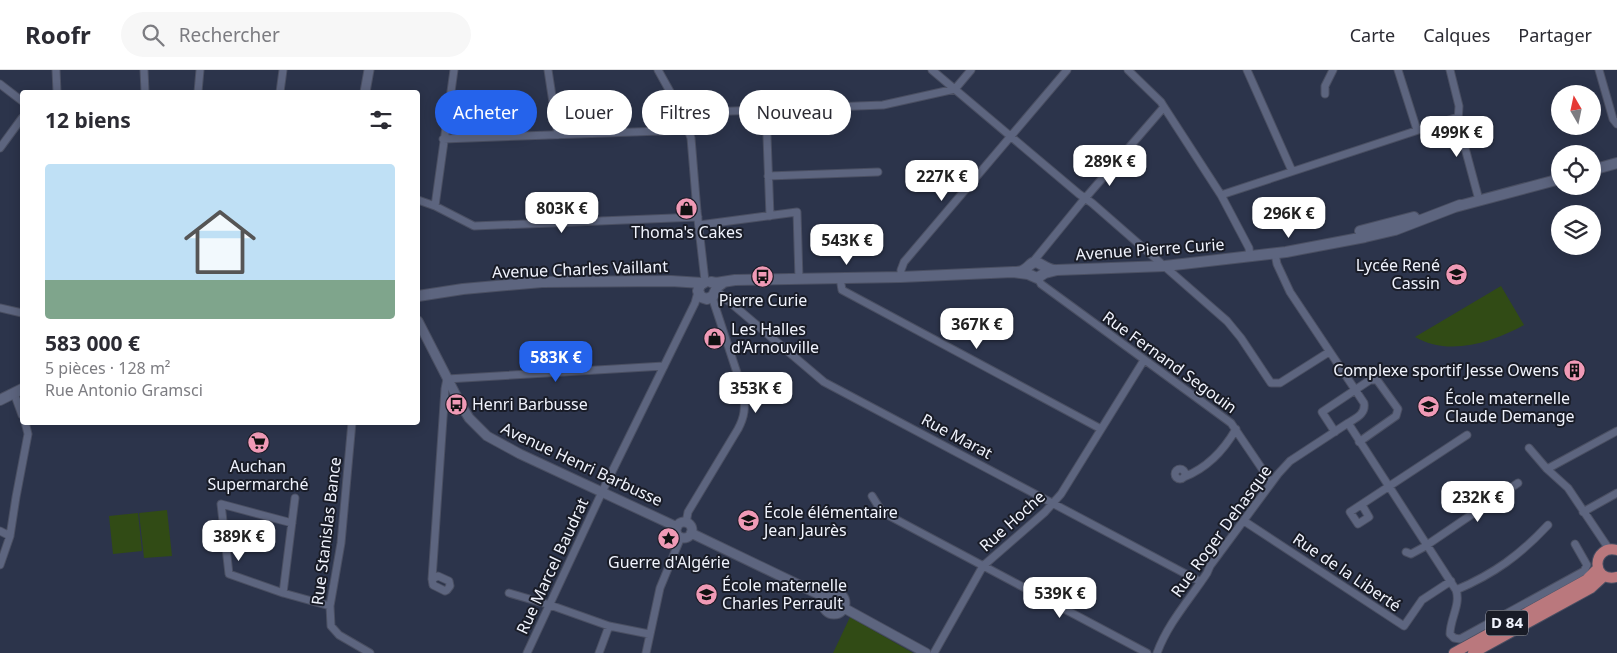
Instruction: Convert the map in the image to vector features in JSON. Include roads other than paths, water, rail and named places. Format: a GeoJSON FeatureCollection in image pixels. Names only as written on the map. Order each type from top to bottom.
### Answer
{"type":"FeatureCollection","features":[{"type":"Feature","properties":{"kind":"main road"},"geometry":{"type":"LineString","coordinates":[[1601,167],[1617,163]]}},
{"type":"Feature","properties":{"kind":"main road","name":"Avenue Pierre Curie"},"geometry":{"type":"LineString","coordinates":[[709,290],[738,280],[901,277],[1013,272],[1036,268],[1057,270],[1165,266],[1275,254],[1307,248],[1363,231],[1551,181]]}},
{"type":"Feature","properties":{"kind":"main road","name":"Avenue Charles Vaillant"},"geometry":{"type":"LineString","coordinates":[[420,296],[533,282],[685,281],[709,290]]}},
{"type":"Feature","properties":{"kind":"main road"},"geometry":{"type":"LineString","coordinates":[[0,401],[19,393]]}},
{"type":"Feature","properties":{"kind":"main road","name":"D 84"},"geometry":{"type":"LineString","coordinates":[[1473,653],[1591,588],[1601,572],[1598,558],[1601,554],[1613,550]]}},
{"type":"Feature","properties":{"kind":"main road"},"geometry":{"type":"LineString","coordinates":[[1601,572],[1612,578],[1617,577]]}},
{"type":"Feature","properties":{"kind":"main road","name":"D 84"},"geometry":{"type":"LineString","coordinates":[[1454,653],[1601,572]]}},
{"type":"Feature","properties":{"kind":"street"},"geometry":{"type":"LineString","coordinates":[[56,70],[57,90]]}},
{"type":"Feature","properties":{"kind":"street"},"geometry":{"type":"LineString","coordinates":[[144,70],[145,90]]}},
{"type":"Feature","properties":{"kind":"street"},"geometry":{"type":"LineString","coordinates":[[198,90],[200,70]]}},
{"type":"Feature","properties":{"kind":"street"},"geometry":{"type":"LineString","coordinates":[[280,90],[283,70]]}},
{"type":"Feature","properties":{"kind":"street"},"geometry":{"type":"LineString","coordinates":[[365,90],[369,70]]}},
{"type":"Feature","properties":{"kind":"street"},"geometry":{"type":"LineString","coordinates":[[435,206],[454,70]]}},
{"type":"Feature","properties":{"kind":"street"},"geometry":{"type":"LineString","coordinates":[[548,70],[551,90]]}},
{"type":"Feature","properties":{"kind":"street"},"geometry":{"type":"LineString","coordinates":[[658,70],[669,90]]}},
{"type":"Feature","properties":{"kind":"street"},"geometry":{"type":"LineString","coordinates":[[932,70],[1092,203],[1227,321],[1272,383],[1280,383],[1329,352]]}},
{"type":"Feature","properties":{"kind":"street"},"geometry":{"type":"LineString","coordinates":[[851,106],[883,104],[955,89],[971,70]]}},
{"type":"Feature","properties":{"kind":"street"},"geometry":{"type":"LineString","coordinates":[[901,277],[904,262],[1068,70]]}},
{"type":"Feature","properties":{"kind":"street"},"geometry":{"type":"LineString","coordinates":[[1128,70],[1161,102],[1221,195],[1249,248],[1250,257]]}},
{"type":"Feature","properties":{"kind":"street"},"geometry":{"type":"LineString","coordinates":[[1247,70],[1292,171]]}},
{"type":"Feature","properties":{"kind":"street"},"geometry":{"type":"LineString","coordinates":[[1325,94],[1325,86],[1333,70]]}},
{"type":"Feature","properties":{"kind":"street"},"geometry":{"type":"LineString","coordinates":[[1398,70],[1417,130]]}},
{"type":"Feature","properties":{"kind":"street"},"geometry":{"type":"LineString","coordinates":[[1450,70],[1459,106],[1458,122],[1479,200]]}},
{"type":"Feature","properties":{"kind":"street"},"geometry":{"type":"LineString","coordinates":[[1599,70],[1612,119],[1617,124]]}},
{"type":"Feature","properties":{"kind":"street"},"geometry":{"type":"LineString","coordinates":[[0,84],[20,99]]}},
{"type":"Feature","properties":{"kind":"street"},"geometry":{"type":"LineString","coordinates":[[1036,268],[1085,199],[1164,107]]}},
{"type":"Feature","properties":{"kind":"street"},"geometry":{"type":"LineString","coordinates":[[1221,195],[1458,117]]}},
{"type":"Feature","properties":{"kind":"street"},"geometry":{"type":"LineString","coordinates":[[0,148],[20,121]]}},
{"type":"Feature","properties":{"kind":"street"},"geometry":{"type":"LineString","coordinates":[[444,139],[558,135]]}},
{"type":"Feature","properties":{"kind":"street"},"geometry":{"type":"LineString","coordinates":[[681,538],[676,532],[682,525],[741,424],[746,409],[744,394],[709,290],[698,221],[690,135]]}},
{"type":"Feature","properties":{"kind":"street"},"geometry":{"type":"LineString","coordinates":[[767,135],[770,216]]}},
{"type":"Feature","properties":{"kind":"street"},"geometry":{"type":"LineString","coordinates":[[768,176],[878,172]]}},
{"type":"Feature","properties":{"kind":"street"},"geometry":{"type":"LineString","coordinates":[[420,201],[435,206],[474,226],[698,221],[770,216],[797,212],[799,279]]}},
{"type":"Feature","properties":{"kind":"street"},"geometry":{"type":"LineString","coordinates":[[1275,254],[1277,264],[1290,292],[1356,390]]}},
{"type":"Feature","properties":{"kind":"street","name":"Rue Fernand Segouin"},"geometry":{"type":"LineString","coordinates":[[1036,268],[1041,284],[1224,418],[1236,429],[1272,482]]}},
{"type":"Feature","properties":{"kind":"street"},"geometry":{"type":"LineString","coordinates":[[840,278],[842,290],[1101,429]]}},
{"type":"Feature","properties":{"kind":"street","name":"Rue Marcel Baudrat"},"geometry":{"type":"LineString","coordinates":[[527,653],[602,492],[664,366],[709,290]]}},
{"type":"Feature","properties":{"kind":"street","name":"Rue Marat"},"geometry":{"type":"LineString","coordinates":[[709,290],[824,382],[1201,582]]}},
{"type":"Feature","properties":{"kind":"street"},"geometry":{"type":"LineString","coordinates":[[0,308],[20,313]]}},
{"type":"Feature","properties":{"kind":"street","name":"Avenue Henri Barbusse"},"geometry":{"type":"LineString","coordinates":[[420,325],[469,418],[487,436],[520,454],[602,492],[682,525]]}},
{"type":"Feature","properties":{"kind":"street","name":"Rue Hoche"},"geometry":{"type":"LineString","coordinates":[[934,653],[983,566],[1054,503],[1144,360]]}},
{"type":"Feature","properties":{"kind":"street"},"geometry":{"type":"LineString","coordinates":[[432,579],[447,378],[664,366]]}},
{"type":"Feature","properties":{"kind":"street"},"geometry":{"type":"LineString","coordinates":[[1335,432],[1322,412],[1370,380],[1377,380],[1398,409],[1396,416],[1359,442]]}},
{"type":"Feature","properties":{"kind":"street","name":"Rue Roger Dehasque"},"geometry":{"type":"LineString","coordinates":[[1157,653],[1170,626],[1210,566],[1272,482],[1290,461],[1363,413],[1365,409],[1364,403],[1356,390]]}},
{"type":"Feature","properties":{"kind":"street"},"geometry":{"type":"LineString","coordinates":[[1348,423],[1388,488],[1456,590],[1459,597],[1450,628],[1450,634],[1454,638],[1460,639],[1584,571],[1588,565],[1575,544]]}},
{"type":"Feature","properties":{"kind":"street"},"geometry":{"type":"LineString","coordinates":[[0,565],[10,536],[28,434],[26,425]]}},
{"type":"Feature","properties":{"kind":"street","name":"Rue Stanislas Bance"},"geometry":{"type":"LineString","coordinates":[[352,425],[341,543],[330,606],[332,626],[339,635],[370,653]]}},
{"type":"Feature","properties":{"kind":"street"},"geometry":{"type":"LineString","coordinates":[[1184,477],[1215,458],[1236,429]]}},
{"type":"Feature","properties":{"kind":"street"},"geometry":{"type":"LineString","coordinates":[[1547,469],[1617,431]]}},
{"type":"Feature","properties":{"kind":"street"},"geometry":{"type":"LineString","coordinates":[[1362,505],[1467,435]]}},
{"type":"Feature","properties":{"kind":"street"},"geometry":{"type":"LineString","coordinates":[[1529,448],[1547,469],[1568,488],[1583,512],[1613,550]]}},
{"type":"Feature","properties":{"kind":"street"},"geometry":{"type":"LineString","coordinates":[[1406,552],[1411,554],[1426,545],[1518,483]]}},
{"type":"Feature","properties":{"kind":"street"},"geometry":{"type":"LineString","coordinates":[[1583,512],[1617,493]]}},
{"type":"Feature","properties":{"kind":"street"},"geometry":{"type":"LineString","coordinates":[[872,496],[882,512],[1147,653]]}},
{"type":"Feature","properties":{"kind":"street"},"geometry":{"type":"LineString","coordinates":[[282,593],[295,498]]}},
{"type":"Feature","properties":{"kind":"street"},"geometry":{"type":"LineString","coordinates":[[292,523],[221,504],[229,574],[282,593],[330,606]]}},
{"type":"Feature","properties":{"kind":"street","name":"Rue de la Liberté"},"geometry":{"type":"LineString","coordinates":[[1244,521],[1404,626],[1422,600],[1451,581]]}},
{"type":"Feature","properties":{"kind":"street"},"geometry":{"type":"LineString","coordinates":[[682,525],[690,526],[692,533],[823,598]]}},
{"type":"Feature","properties":{"kind":"street"},"geometry":{"type":"LineString","coordinates":[[1456,590],[1508,563],[1548,525]]}},
{"type":"Feature","properties":{"kind":"street"},"geometry":{"type":"LineString","coordinates":[[0,531],[10,536]]}},
{"type":"Feature","properties":{"kind":"street"},"geometry":{"type":"LineString","coordinates":[[681,538],[688,537],[692,533]]}},
{"type":"Feature","properties":{"kind":"street"},"geometry":{"type":"LineString","coordinates":[[646,653],[660,588],[681,538]]}},
{"type":"Feature","properties":{"kind":"street"},"geometry":{"type":"LineString","coordinates":[[832,591],[839,592],[845,601],[844,608],[836,614],[829,613],[822,605],[823,598],[832,591]]}},
{"type":"Feature","properties":{"kind":"street"},"geometry":{"type":"LineString","coordinates":[[509,593],[610,626],[650,634]]}},
{"type":"Feature","properties":{"kind":"street"},"geometry":{"type":"LineString","coordinates":[[844,608],[926,653]]}},
{"type":"Feature","properties":{"kind":"street"},"geometry":{"type":"LineString","coordinates":[[599,653],[610,626]]}},
{"type":"Feature","properties":{"kind":"place","name":"Thoma's Cakes"},"geometry":{"type":"Point","coordinates":[687,208]}},
{"type":"Feature","properties":{"kind":"place","name":"Lycée René Cassin"},"geometry":{"type":"Point","coordinates":[1456,274]}},
{"type":"Feature","properties":{"kind":"place","name":"Pierre Curie"},"geometry":{"type":"Point","coordinates":[763,276]}},
{"type":"Feature","properties":{"kind":"place","name":"Les Halles d'Arnouville"},"geometry":{"type":"Point","coordinates":[715,338]}},
{"type":"Feature","properties":{"kind":"place","name":"Complexe sportif Jesse Owens"},"geometry":{"type":"Point","coordinates":[1575,370]}},
{"type":"Feature","properties":{"kind":"place","name":"Henri Barbusse"},"geometry":{"type":"Point","coordinates":[456,404]}},
{"type":"Feature","properties":{"kind":"place","name":"École maternelle Claude Demange"},"geometry":{"type":"Point","coordinates":[1429,407]}},
{"type":"Feature","properties":{"kind":"place","name":"Auchan Supermarché"},"geometry":{"type":"Point","coordinates":[258,442]}},
{"type":"Feature","properties":{"kind":"place","name":"École élémentaire Jean Jaurès"},"geometry":{"type":"Point","coordinates":[748,521]}},
{"type":"Feature","properties":{"kind":"place","name":"Guerre d'Algérie"},"geometry":{"type":"Point","coordinates":[669,538]}},
{"type":"Feature","properties":{"kind":"place","name":"École maternelle Charles Perrault"},"geometry":{"type":"Point","coordinates":[706,594]}}]}
